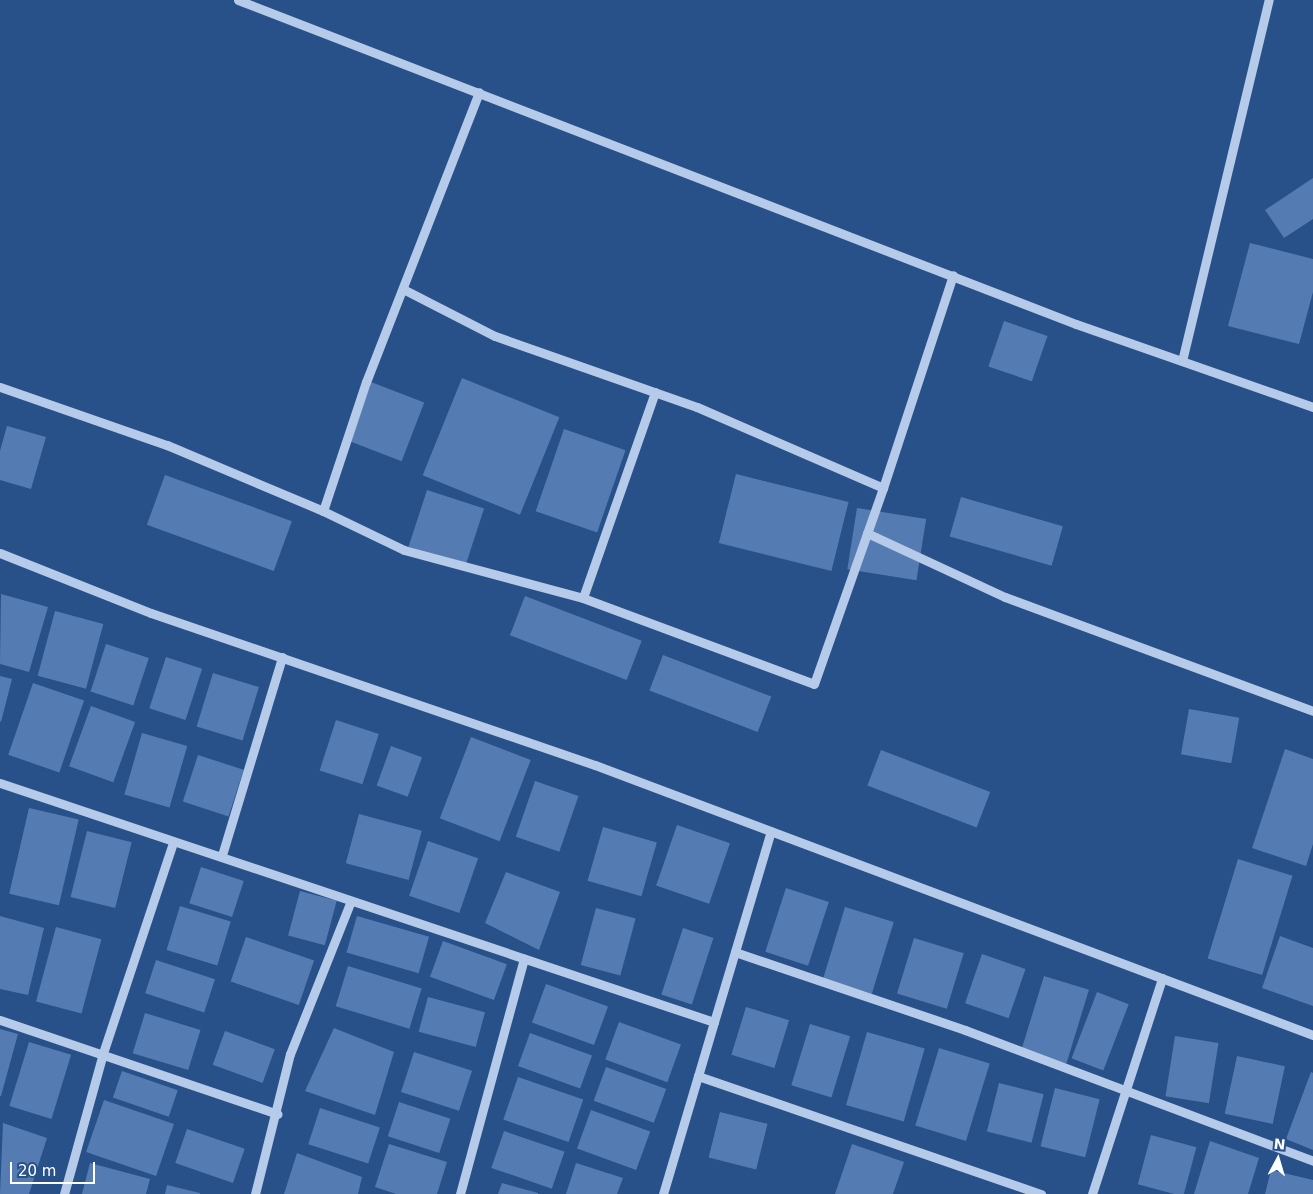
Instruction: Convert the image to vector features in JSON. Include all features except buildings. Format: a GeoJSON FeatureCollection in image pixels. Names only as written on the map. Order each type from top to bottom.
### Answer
{"type":"FeatureCollection","features":[{"type":"Feature","properties":{"kind":"street"},"geometry":{"type":"LineString","coordinates":[[238,0],[953,275],[1182,361],[1313,407]]}},
{"type":"Feature","properties":{"kind":"street"},"geometry":{"type":"LineString","coordinates":[[1182,361],[1269,0]]}},
{"type":"Feature","properties":{"kind":"street"},"geometry":{"type":"LineString","coordinates":[[323,511],[403,289],[479,92]]}},
{"type":"Feature","properties":{"kind":"street"},"geometry":{"type":"LineString","coordinates":[[0,387],[167,445],[323,511],[404,550],[583,598],[814,684],[883,488],[953,275]]}},
{"type":"Feature","properties":{"kind":"street"},"geometry":{"type":"LineString","coordinates":[[403,289],[495,336],[655,392],[883,488]]}},
{"type":"Feature","properties":{"kind":"street"},"geometry":{"type":"LineString","coordinates":[[583,598],[655,392]]}},
{"type":"Feature","properties":{"kind":"street"},"geometry":{"type":"LineString","coordinates":[[867,533],[1005,597],[1313,711]]}},
{"type":"Feature","properties":{"kind":"street"},"geometry":{"type":"LineString","coordinates":[[0,553],[282,657],[595,765],[1313,1035]]}},
{"type":"Feature","properties":{"kind":"street"},"geometry":{"type":"LineString","coordinates":[[222,855],[282,657]]}},
{"type":"Feature","properties":{"kind":"street"},"geometry":{"type":"LineString","coordinates":[[0,783],[173,842],[222,855],[351,901],[714,1022]]}},
{"type":"Feature","properties":{"kind":"street"},"geometry":{"type":"LineString","coordinates":[[663,1194],[771,831]]}},
{"type":"Feature","properties":{"kind":"street"},"geometry":{"type":"LineString","coordinates":[[64,1194],[103,1053],[173,842]]}},
{"type":"Feature","properties":{"kind":"street"},"geometry":{"type":"LineString","coordinates":[[255,1194],[278,1114],[290,1054],[351,901]]}},
{"type":"Feature","properties":{"kind":"street"},"geometry":{"type":"LineString","coordinates":[[735,952],[965,1030],[1124,1092],[1313,1161]]}},
{"type":"Feature","properties":{"kind":"street"},"geometry":{"type":"LineString","coordinates":[[460,1194],[524,959]]}},
{"type":"Feature","properties":{"kind":"street"},"geometry":{"type":"LineString","coordinates":[[1092,1194],[1162,978]]}},
{"type":"Feature","properties":{"kind":"street"},"geometry":{"type":"LineString","coordinates":[[0,1020],[103,1053],[278,1114]]}},
{"type":"Feature","properties":{"kind":"street"},"geometry":{"type":"LineString","coordinates":[[698,1076],[1041,1194]]}}]}
